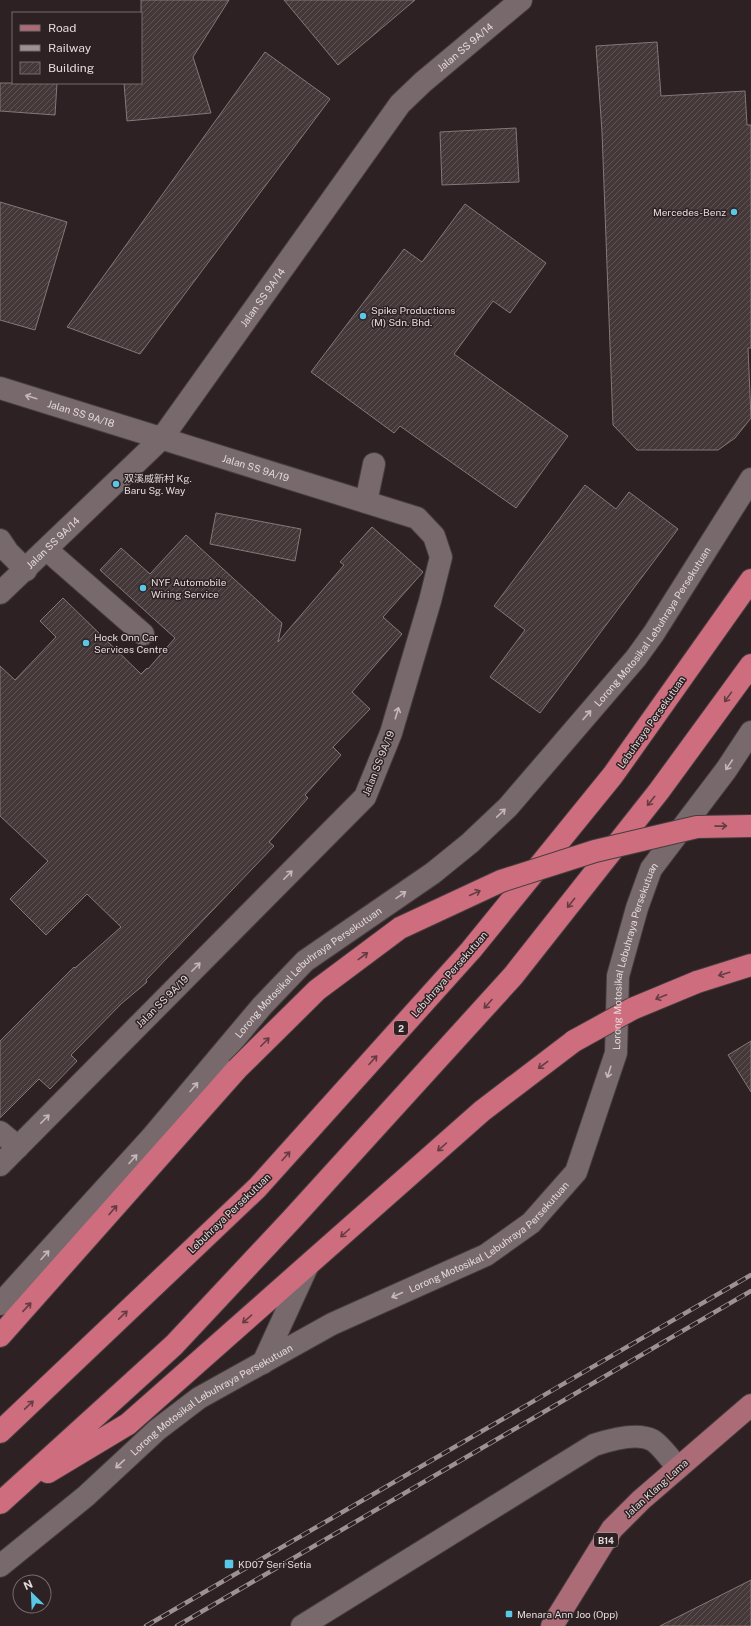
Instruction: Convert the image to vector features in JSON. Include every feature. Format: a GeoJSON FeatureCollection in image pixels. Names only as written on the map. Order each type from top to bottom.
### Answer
{"type":"FeatureCollection","features":[{"type":"Feature","properties":{"kind":"highway","name":"Lebuhraya Persekutuan"},"geometry":{"type":"LineString","coordinates":[[0,1432],[257,1188],[471,950],[613,775],[751,580]]}},
{"type":"Feature","properties":{"kind":"highway"},"geometry":{"type":"LineString","coordinates":[[3,1500],[174,1345],[292,1219],[513,976],[659,791],[751,665]]}},
{"type":"Feature","properties":{"kind":"highway"},"geometry":{"type":"LineString","coordinates":[[0,1336],[237,1069],[317,990],[400,928],[501,881],[595,851],[697,827],[751,826]]}},
{"type":"Feature","properties":{"kind":"highway"},"geometry":{"type":"LineString","coordinates":[[3,1500],[128,1424],[482,1111],[574,1041],[632,1009],[697,982],[751,965]]}},
{"type":"Feature","properties":{"kind":"main road","name":"Jalan Klang Lama"},"geometry":{"type":"LineString","coordinates":[[552,1626],[612,1529],[678,1468],[751,1405]]}},
{"type":"Feature","properties":{"kind":"street","name":"Jalan SS 9A/14"},"geometry":{"type":"LineString","coordinates":[[0,593],[47,550],[162,438],[400,104],[423,82],[521,0]]}},
{"type":"Feature","properties":{"kind":"street","name":"Jalan SS 9A/18"},"geometry":{"type":"LineString","coordinates":[[0,388],[162,438]]}},
{"type":"Feature","properties":{"kind":"street","name":"Jalan SS 9A/19"},"geometry":{"type":"LineString","coordinates":[[0,1165],[365,797],[391,733],[430,602],[441,557],[434,536],[417,518],[162,438]]}},
{"type":"Feature","properties":{"kind":"street"},"geometry":{"type":"LineString","coordinates":[[366,502],[374,464]]}},
{"type":"Feature","properties":{"kind":"street","name":"Lorong Motosikal Lebuhraya Persekutuan"},"geometry":{"type":"LineString","coordinates":[[0,1304],[151,1138],[262,1006],[305,961],[433,873],[470,843],[508,807],[636,658],[654,633],[751,479]]}},
{"type":"Feature","properties":{"kind":"street"},"geometry":{"type":"LineString","coordinates":[[0,540],[8,552],[26,570]]}},
{"type":"Feature","properties":{"kind":"street"},"geometry":{"type":"LineString","coordinates":[[47,550],[143,634]]}},
{"type":"Feature","properties":{"kind":"street","name":"Lorong Motosikal Lebuhraya Persekutuan"},"geometry":{"type":"LineString","coordinates":[[0,1566],[86,1496],[157,1430],[199,1398],[332,1324],[486,1255],[531,1223],[576,1172],[616,1052],[618,976],[637,908],[651,869],[726,770],[751,732]]}},
{"type":"Feature","properties":{"kind":"street"},"geometry":{"type":"LineString","coordinates":[[151,1138],[215,1095]]}},
{"type":"Feature","properties":{"kind":"street"},"geometry":{"type":"LineString","coordinates":[[0,1132],[18,1147]]}},
{"type":"Feature","properties":{"kind":"street"},"geometry":{"type":"LineString","coordinates":[[263,1363],[307,1267]]}},
{"type":"Feature","properties":{"kind":"street"},"geometry":{"type":"LineString","coordinates":[[302,1626],[594,1444],[622,1438],[636,1437],[653,1440],[678,1468]]}},
{"type":"Feature","properties":{"kind":"building"},"geometry":{"type":"Polygon","coordinates":[[[141,0],[229,0],[193,57],[211,113],[127,121],[124,84],[142,84],[141,0]]]}},
{"type":"Feature","properties":{"kind":"building"},"geometry":{"type":"Polygon","coordinates":[[[284,0],[415,0],[338,65],[284,0]]]}},
{"type":"Feature","properties":{"kind":"building"},"geometry":{"type":"Polygon","coordinates":[[[657,42],[661,96],[745,91],[747,125],[751,125],[751,348],[748,348],[751,418],[735,438],[718,450],[637,450],[613,425],[602,132],[596,46],[657,42]]]}},
{"type":"Feature","properties":{"kind":"building"},"geometry":{"type":"Polygon","coordinates":[[[265,52],[330,99],[140,354],[67,327],[265,52]]]}},
{"type":"Feature","properties":{"kind":"building"},"geometry":{"type":"Polygon","coordinates":[[[0,83],[57,84],[55,115],[0,111],[0,83]]]}},
{"type":"Feature","properties":{"kind":"building"},"geometry":{"type":"Polygon","coordinates":[[[516,128],[519,182],[442,185],[440,132],[516,128]]]}},
{"type":"Feature","properties":{"kind":"building"},"geometry":{"type":"Polygon","coordinates":[[[0,202],[67,222],[35,330],[0,320],[0,202]]]}},
{"type":"Feature","properties":{"kind":"building"},"geometry":{"type":"Polygon","coordinates":[[[465,204],[546,263],[510,313],[493,301],[454,354],[568,436],[516,508],[400,426],[394,433],[311,372],[404,249],[422,262],[465,204]]]}},
{"type":"Feature","properties":{"kind":"building"},"geometry":{"type":"Polygon","coordinates":[[[585,485],[616,509],[629,492],[678,529],[540,713],[490,677],[525,630],[494,606],[585,485]]]}},
{"type":"Feature","properties":{"kind":"building"},"geometry":{"type":"Polygon","coordinates":[[[216,513],[301,529],[295,561],[210,544],[216,513]]]}},
{"type":"Feature","properties":{"kind":"building"},"geometry":{"type":"Polygon","coordinates":[[[372,527],[423,572],[383,617],[402,634],[352,692],[370,709],[333,747],[341,755],[305,795],[308,798],[269,842],[274,846],[146,980],[147,982],[121,1004],[71,1055],[77,1061],[50,1089],[39,1079],[0,1118],[0,1041],[74,967],[75,968],[121,927],[87,894],[46,935],[10,899],[48,861],[0,816],[0,666],[15,680],[56,637],[40,621],[63,598],[141,674],[147,668],[148,669],[175,638],[100,570],[121,548],[150,574],[186,535],[282,623],[278,642],[344,565],[340,562],[372,527]]]}},
{"type":"Feature","properties":{"kind":"building"},"geometry":{"type":"Polygon","coordinates":[[[751,1041],[751,1092],[728,1055],[751,1041]]]}},
{"type":"Feature","properties":{"kind":"building"},"geometry":{"type":"Polygon","coordinates":[[[751,1580],[751,1626],[660,1626],[751,1580]]]}},
{"type":"Feature","properties":{"kind":"railway"},"geometry":{"type":"LineString","coordinates":[[146,1626],[751,1275]]}},
{"type":"Feature","properties":{"kind":"railway"},"geometry":{"type":"LineString","coordinates":[[177,1626],[751,1291]]}},
{"type":"Feature","properties":{"kind":"place","name":"Mercedes-Benz"},"geometry":{"type":"Point","coordinates":[734,212]}},
{"type":"Feature","properties":{"kind":"place","name":"Spike Productions (M) Sdn. Bhd."},"geometry":{"type":"Point","coordinates":[363,316]}},
{"type":"Feature","properties":{"kind":"place","name":"双溪威新村 Kg. Baru Sg. Way"},"geometry":{"type":"Point","coordinates":[116,484]}},
{"type":"Feature","properties":{"kind":"place","name":"NYF Automobile Wiring Service"},"geometry":{"type":"Point","coordinates":[143,588]}},
{"type":"Feature","properties":{"kind":"place","name":"Hock Onn Car Services Centre"},"geometry":{"type":"Point","coordinates":[86,643]}},
{"type":"Feature","properties":{"kind":"place","name":"KD07 Seri Setia"},"geometry":{"type":"Point","coordinates":[229,1564]}},
{"type":"Feature","properties":{"kind":"place","name":"Menara Ann Joo (Opp)"},"geometry":{"type":"Point","coordinates":[509,1614]}}]}
